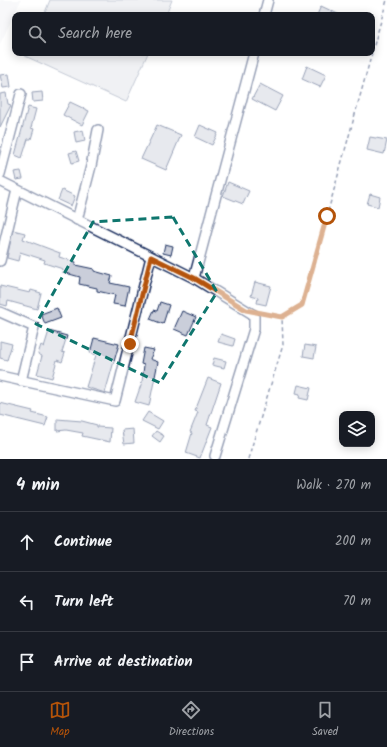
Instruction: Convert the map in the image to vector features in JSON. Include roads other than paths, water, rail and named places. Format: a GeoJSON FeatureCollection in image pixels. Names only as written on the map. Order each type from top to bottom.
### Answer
{"type":"FeatureCollection","features":[{"type":"Feature","properties":{"kind":"street"},"geometry":{"type":"LineString","coordinates":[[265,12],[268,0]]}},
{"type":"Feature","properties":{"kind":"street"},"geometry":{"type":"LineString","coordinates":[[194,278],[253,56]]}},
{"type":"Feature","properties":{"kind":"street"},"geometry":{"type":"LineString","coordinates":[[0,174],[21,94]]}},
{"type":"Feature","properties":{"kind":"street"},"geometry":{"type":"LineString","coordinates":[[77,220],[91,166],[98,130]]}},
{"type":"Feature","properties":{"kind":"street"},"geometry":{"type":"LineString","coordinates":[[0,181],[194,278],[254,315],[254,330],[214,456]]}},
{"type":"Feature","properties":{"kind":"street"},"geometry":{"type":"LineString","coordinates":[[0,262],[18,190]]}},
{"type":"Feature","properties":{"kind":"street"},"geometry":{"type":"LineString","coordinates":[[0,376],[21,382],[115,402],[151,257]]}},
{"type":"Feature","properties":{"kind":"street"},"geometry":{"type":"LineString","coordinates":[[0,312],[34,327],[21,382]]}}]}
